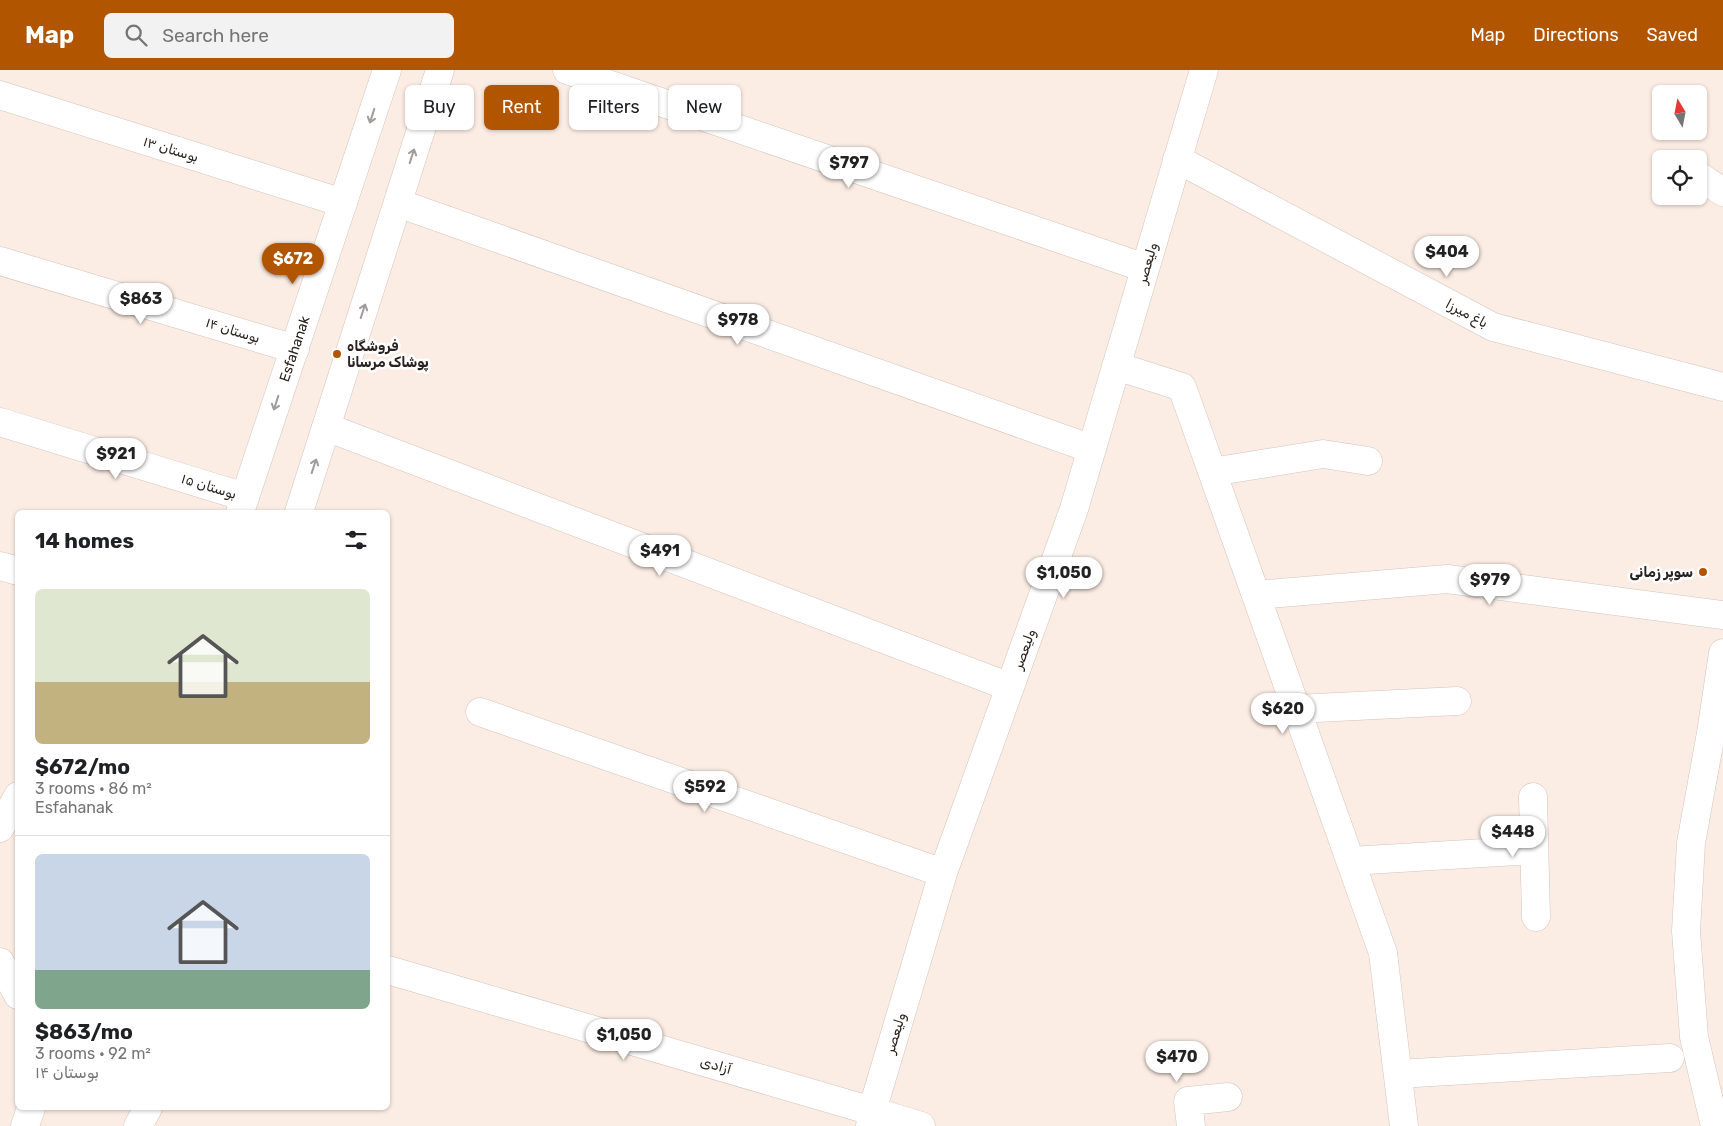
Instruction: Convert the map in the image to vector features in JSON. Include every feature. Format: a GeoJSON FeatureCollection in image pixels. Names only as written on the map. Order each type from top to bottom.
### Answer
{"type":"FeatureCollection","features":[{"type":"Feature","properties":{"kind":"street","name":"Esfahanak"},"geometry":{"type":"LineString","coordinates":[[243,505],[387,70]]}},
{"type":"Feature","properties":{"kind":"street"},"geometry":{"type":"LineString","coordinates":[[300,510],[440,70]]}},
{"type":"Feature","properties":{"kind":"street"},"geometry":{"type":"LineString","coordinates":[[567,70],[1145,268]]}},
{"type":"Feature","properties":{"kind":"street","name":"ولیعصر"},"geometry":{"type":"LineString","coordinates":[[871,1118],[943,872],[1074,508],[1204,70]]}},
{"type":"Feature","properties":{"kind":"street","name":"بوستان ۱۳"},"geometry":{"type":"LineString","coordinates":[[0,95],[343,203]]}},
{"type":"Feature","properties":{"kind":"street","name":"باغ میرزا"},"geometry":{"type":"LineString","coordinates":[[1177,159],[1493,327],[1723,387]]}},
{"type":"Feature","properties":{"kind":"street"},"geometry":{"type":"LineString","coordinates":[[1707,181],[1723,192]]}},
{"type":"Feature","properties":{"kind":"street"},"geometry":{"type":"LineString","coordinates":[[398,203],[1092,449]]}},
{"type":"Feature","properties":{"kind":"street","name":"بوستان ۱۴"},"geometry":{"type":"LineString","coordinates":[[0,261],[294,349]]}},
{"type":"Feature","properties":{"kind":"street"},"geometry":{"type":"LineString","coordinates":[[1116,366],[1182,387],[1383,954],[1404,1126]]}},
{"type":"Feature","properties":{"kind":"street","name":"بوستان ۱۵"},"geometry":{"type":"LineString","coordinates":[[0,422],[243,505]]}},
{"type":"Feature","properties":{"kind":"street"},"geometry":{"type":"LineString","coordinates":[[326,427],[1010,687]]}},
{"type":"Feature","properties":{"kind":"street"},"geometry":{"type":"LineString","coordinates":[[1212,472],[1323,454],[1368,461]]}},
{"type":"Feature","properties":{"kind":"street"},"geometry":{"type":"LineString","coordinates":[[0,566],[15,570]]}},
{"type":"Feature","properties":{"kind":"street"},"geometry":{"type":"LineString","coordinates":[[1256,595],[1447,579],[1723,615]]}},
{"type":"Feature","properties":{"kind":"street"},"geometry":{"type":"LineString","coordinates":[[1715,1126],[1694,1037],[1686,931],[1691,843],[1717,735],[1723,653]]}},
{"type":"Feature","properties":{"kind":"street"},"geometry":{"type":"LineString","coordinates":[[1296,710],[1457,701]]}},
{"type":"Feature","properties":{"kind":"street"},"geometry":{"type":"LineString","coordinates":[[480,712],[943,872]]}},
{"type":"Feature","properties":{"kind":"street"},"geometry":{"type":"LineString","coordinates":[[1533,797],[1536,918]]}},
{"type":"Feature","properties":{"kind":"street"},"geometry":{"type":"LineString","coordinates":[[0,828],[15,801]]}},
{"type":"Feature","properties":{"kind":"street"},"geometry":{"type":"LineString","coordinates":[[1350,861],[1534,850]]}},
{"type":"Feature","properties":{"kind":"street"},"geometry":{"type":"LineString","coordinates":[[0,962],[15,990]]}},
{"type":"Feature","properties":{"kind":"street","name":"آزادی"},"geometry":{"type":"LineString","coordinates":[[390,971],[871,1118],[921,1126]]}},
{"type":"Feature","properties":{"kind":"street"},"geometry":{"type":"LineString","coordinates":[[1398,1074],[1670,1058]]}},
{"type":"Feature","properties":{"kind":"street"},"geometry":{"type":"LineString","coordinates":[[1190,1126],[1188,1101],[1228,1097]]}},
{"type":"Feature","properties":{"kind":"street"},"geometry":{"type":"LineString","coordinates":[[25,1126],[30,1110]]}},
{"type":"Feature","properties":{"kind":"street"},"geometry":{"type":"LineString","coordinates":[[138,1126],[147,1110]]}},
{"type":"Feature","properties":{"kind":"place","name":"فروشگاه پوشاک مرسانا"},"geometry":{"type":"Point","coordinates":[337,354]}},
{"type":"Feature","properties":{"kind":"place","name":"سوپر زمانی"},"geometry":{"type":"Point","coordinates":[1703,572]}}]}
